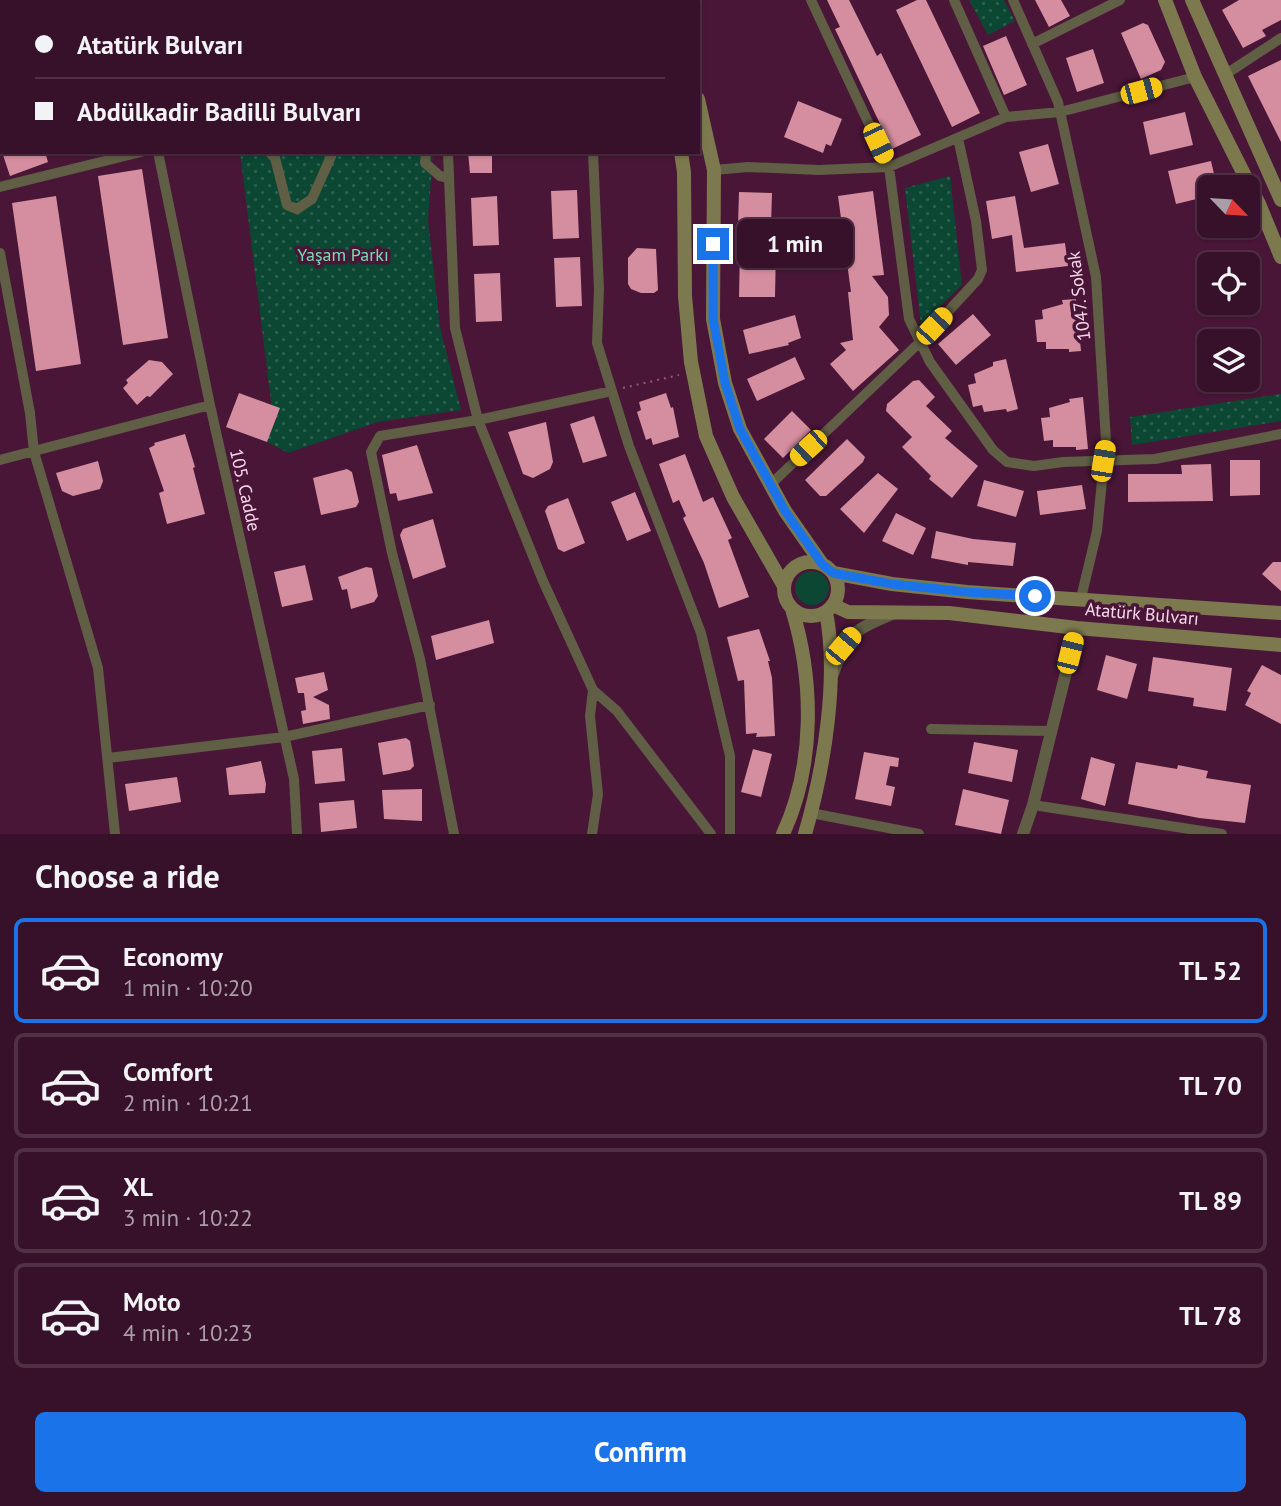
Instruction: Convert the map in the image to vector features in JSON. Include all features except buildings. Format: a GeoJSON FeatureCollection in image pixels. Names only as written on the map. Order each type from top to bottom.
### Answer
{"type":"FeatureCollection","features":[{"type":"Feature","properties":{"kind":"main road"},"geometry":{"type":"LineString","coordinates":[[1165,0],[1195,77],[1259,204],[1281,257]]}},
{"type":"Feature","properties":{"kind":"main road"},"geometry":{"type":"LineString","coordinates":[[1192,0],[1281,200]]}},
{"type":"Feature","properties":{"kind":"main road"},"geometry":{"type":"LineString","coordinates":[[700,108],[714,170],[713,319],[725,383],[740,429],[785,511],[828,569],[838,593],[830,608],[828,720],[805,834]]}},
{"type":"Feature","properties":{"kind":"main road"},"geometry":{"type":"LineString","coordinates":[[681,154],[684,172],[685,296],[693,371],[706,436],[733,497],[784,586],[787,603],[805,616],[812,616],[830,608]]}},
{"type":"Feature","properties":{"kind":"main road"},"geometry":{"type":"LineString","coordinates":[[784,586],[786,578],[797,565],[806,562],[828,569]]}},
{"type":"Feature","properties":{"kind":"main road","name":"Atatürk Bulvarı"},"geometry":{"type":"LineString","coordinates":[[828,569],[892,584],[967,592],[1281,613]]}},
{"type":"Feature","properties":{"kind":"main road","name":"Atatürk Bulvarı"},"geometry":{"type":"LineString","coordinates":[[830,608],[848,612],[949,613],[1077,628],[1281,645]]}},
{"type":"Feature","properties":{"kind":"main road"},"geometry":{"type":"LineString","coordinates":[[783,834],[793,812],[810,720],[801,638],[792,609]]}},
{"type":"Feature","properties":{"kind":"street"},"geometry":{"type":"LineString","coordinates":[[811,0],[889,167],[909,319],[930,362],[993,450],[1007,462],[1034,466],[1063,462],[1155,459],[1281,434]]}},
{"type":"Feature","properties":{"kind":"street"},"geometry":{"type":"LineString","coordinates":[[954,0],[1006,117]]}},
{"type":"Feature","properties":{"kind":"street","name":"1047. Sokak"},"geometry":{"type":"LineString","coordinates":[[1013,0],[1060,112],[1096,277],[1106,441],[1097,531],[1081,598]]}},
{"type":"Feature","properties":{"kind":"street"},"geometry":{"type":"LineString","coordinates":[[1032,44],[1120,0]]}},
{"type":"Feature","properties":{"kind":"street"},"geometry":{"type":"LineString","coordinates":[[1226,74],[1281,38]]}},
{"type":"Feature","properties":{"kind":"street"},"geometry":{"type":"LineString","coordinates":[[714,170],[748,167],[819,170],[889,167],[1006,117],[1060,112],[1195,77]]}},
{"type":"Feature","properties":{"kind":"street"},"geometry":{"type":"LineString","coordinates":[[771,484],[920,341],[978,279],[982,270],[976,221],[958,138]]}},
{"type":"Feature","properties":{"kind":"street"},"geometry":{"type":"LineString","coordinates":[[0,187],[133,154]]}},
{"type":"Feature","properties":{"kind":"street","name":"105. Cadde"},"geometry":{"type":"LineString","coordinates":[[158,154],[210,405],[294,779],[297,834]]}},
{"type":"Feature","properties":{"kind":"street"},"geometry":{"type":"LineString","coordinates":[[271,154],[275,159],[287,205],[297,209],[312,199],[332,154]]}},
{"type":"Feature","properties":{"kind":"street"},"geometry":{"type":"LineString","coordinates":[[426,154],[425,163],[440,176],[449,178]]}},
{"type":"Feature","properties":{"kind":"street"},"geometry":{"type":"LineString","coordinates":[[448,154],[455,328],[478,420],[543,581],[593,690],[617,711],[711,834]]}},
{"type":"Feature","properties":{"kind":"street"},"geometry":{"type":"LineString","coordinates":[[593,154],[599,289],[597,344],[629,446],[701,633],[730,756],[730,834]]}},
{"type":"Feature","properties":{"kind":"street"},"geometry":{"type":"LineString","coordinates":[[0,253],[4,298],[30,413],[34,452],[98,668],[115,834]]}},
{"type":"Feature","properties":{"kind":"street"},"geometry":{"type":"LineString","coordinates":[[454,834],[430,705],[371,453],[380,436],[478,420],[612,391]]}},
{"type":"Feature","properties":{"kind":"street"},"geometry":{"type":"LineString","coordinates":[[0,460],[210,405]]}},
{"type":"Feature","properties":{"kind":"street"},"geometry":{"type":"LineString","coordinates":[[829,685],[843,646],[857,629],[894,613]]}},
{"type":"Feature","properties":{"kind":"street"},"geometry":{"type":"LineString","coordinates":[[1023,834],[1033,805],[1077,628]]}},
{"type":"Feature","properties":{"kind":"street"},"geometry":{"type":"LineString","coordinates":[[592,834],[598,794],[590,716],[593,690]]}},
{"type":"Feature","properties":{"kind":"street"},"geometry":{"type":"LineString","coordinates":[[108,758],[284,737],[430,705]]}},
{"type":"Feature","properties":{"kind":"street"},"geometry":{"type":"LineString","coordinates":[[930,729],[1051,731]]}},
{"type":"Feature","properties":{"kind":"street"},"geometry":{"type":"LineString","coordinates":[[1033,805],[1184,831],[1222,834]]}},
{"type":"Feature","properties":{"kind":"street"},"geometry":{"type":"LineString","coordinates":[[811,813],[919,834]]}},
{"type":"Feature","properties":{"kind":"path"},"geometry":{"type":"LineString","coordinates":[[612,391],[693,371]]}},
{"type":"Feature","properties":{"kind":"green space"},"geometry":{"type":"Polygon","coordinates":[[[969,0],[1004,0],[1015,21],[988,35],[969,0]]]}},
{"type":"Feature","properties":{"kind":"green space","name":"Yaşam Parkı"},"geometry":{"type":"Polygon","coordinates":[[[240,154],[433,154],[428,220],[440,327],[461,410],[378,422],[288,453],[267,442],[271,401],[240,154]]]}},
{"type":"Feature","properties":{"kind":"green space"},"geometry":{"type":"Polygon","coordinates":[[[950,176],[962,285],[921,325],[905,188],[950,176]]]}},
{"type":"Feature","properties":{"kind":"green space"},"geometry":{"type":"Polygon","coordinates":[[[1281,394],[1281,421],[1132,445],[1130,417],[1281,394]]]}},
{"type":"Feature","properties":{"kind":"green space"},"geometry":{"type":"Polygon","coordinates":[[[812,571],[824,576],[829,588],[824,600],[812,605],[800,600],[795,588],[800,576],[812,571]]]}},
{"type":"Feature","properties":{"kind":"route"},"geometry":{"type":"LineString","coordinates":[[713,244],[713,319],[725,383],[740,429],[785,511],[822,564],[833,573],[892,584],[1035,596]]}}]}
